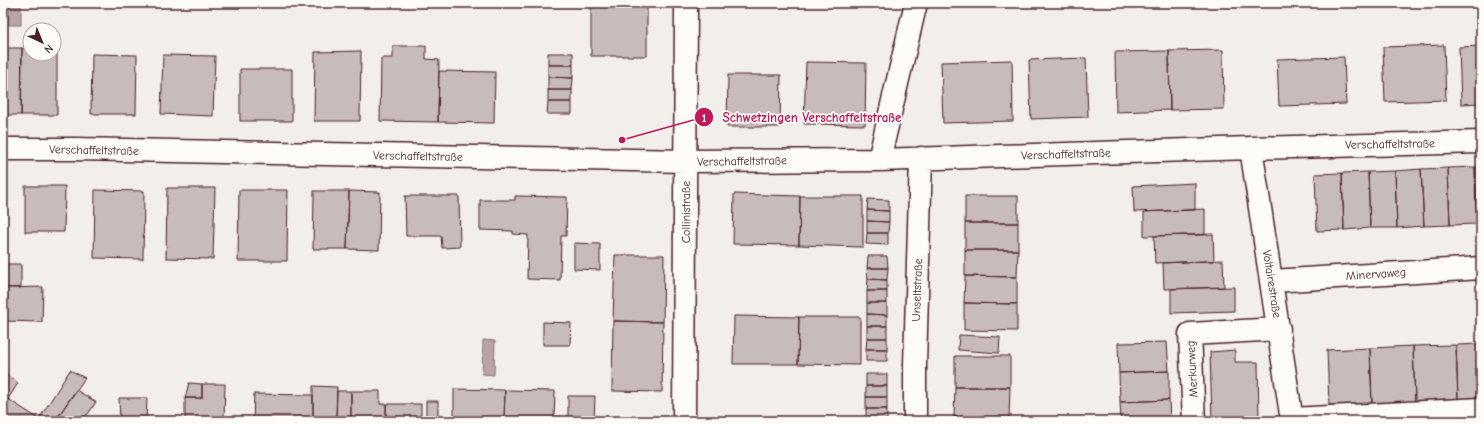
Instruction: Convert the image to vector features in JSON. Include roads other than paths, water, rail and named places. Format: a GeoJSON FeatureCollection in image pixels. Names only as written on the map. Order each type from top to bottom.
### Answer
{"type":"FeatureCollection","features":[{"type":"Feature","properties":{"kind":"street","name":"Collinistraße"},"geometry":{"type":"LineString","coordinates":[[684,421],[686,3]]}},
{"type":"Feature","properties":{"kind":"street"},"geometry":{"type":"LineString","coordinates":[[879,160],[916,3]]}},
{"type":"Feature","properties":{"kind":"street","name":"Verschaffeltstraße"},"geometry":{"type":"LineString","coordinates":[[3,150],[75,149],[686,161],[879,160],[1481,142]]}},
{"type":"Feature","properties":{"kind":"street","name":"Voltairestraße"},"geometry":{"type":"LineString","coordinates":[[1251,148],[1292,420]]}},
{"type":"Feature","properties":{"kind":"street","name":"Unseltstraße"},"geometry":{"type":"LineString","coordinates":[[914,421],[921,158]]}},
{"type":"Feature","properties":{"kind":"street","name":"Minervaweg"},"geometry":{"type":"LineString","coordinates":[[1272,281],[1481,268]]}},
{"type":"Feature","properties":{"kind":"street","name":"Merkurweg"},"geometry":{"type":"LineString","coordinates":[[1194,421],[1190,334],[1279,329]]}},
{"type":"Feature","properties":{"kind":"street"},"geometry":{"type":"LineString","coordinates":[[1292,420],[1481,408]]}},
{"type":"Feature","properties":{"kind":"place","name":"Schwetzingen Verschaffeltstraße"},"geometry":{"type":"Point","coordinates":[622,140]}}]}
